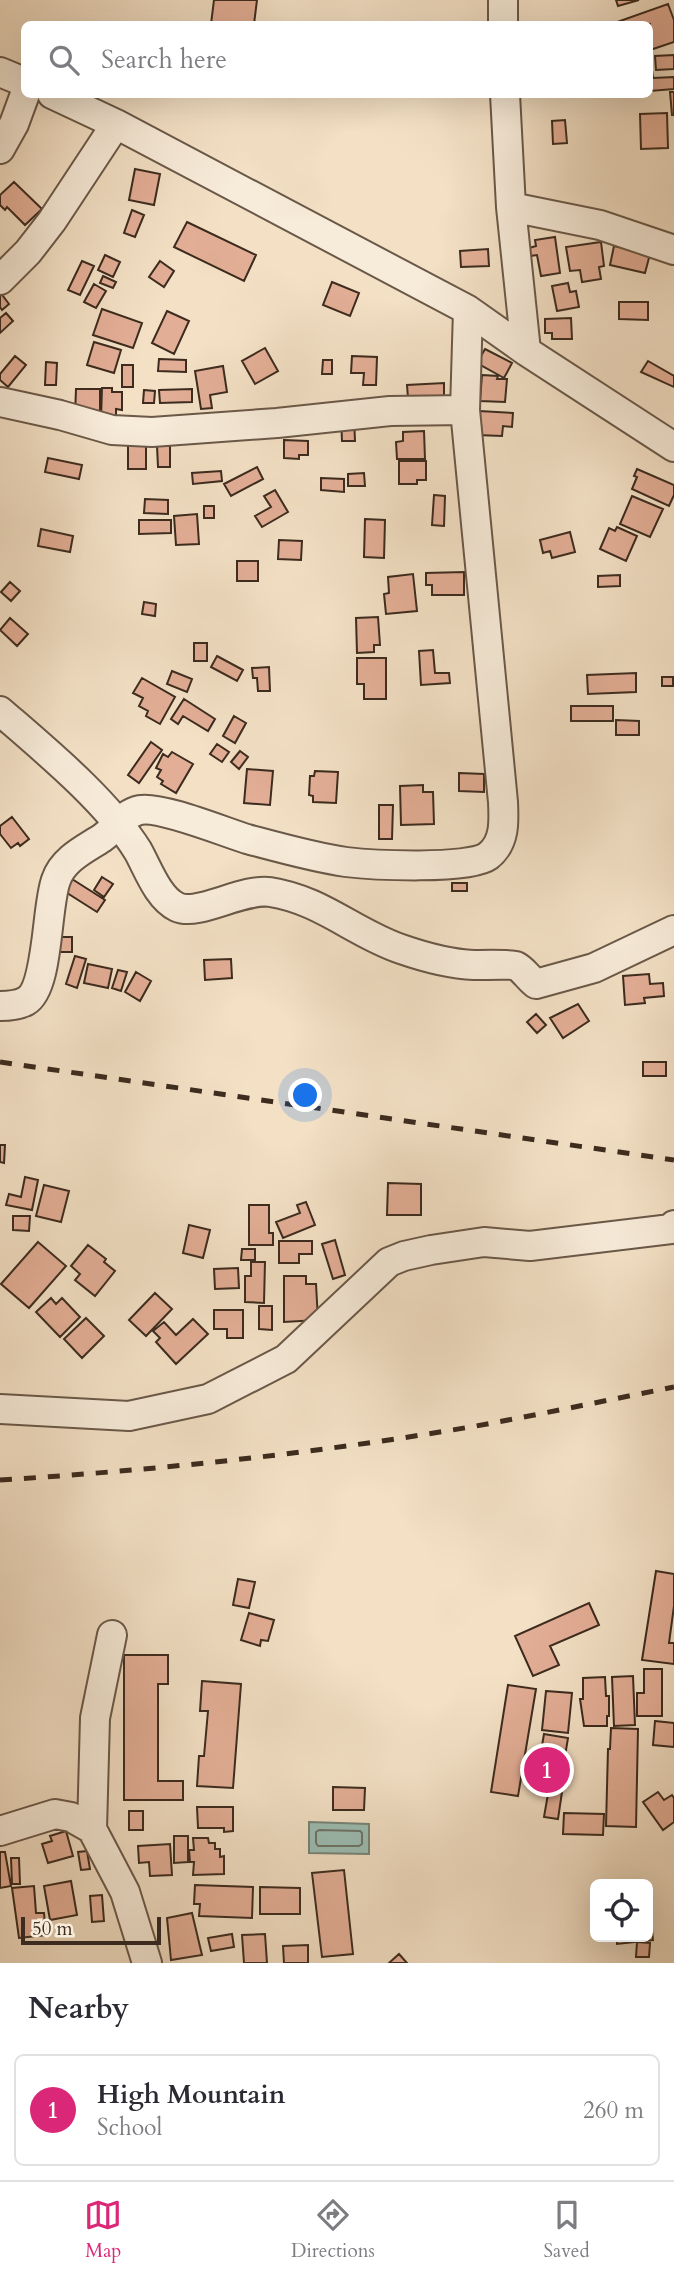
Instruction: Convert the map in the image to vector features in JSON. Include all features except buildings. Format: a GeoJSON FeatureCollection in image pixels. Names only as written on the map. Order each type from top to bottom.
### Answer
{"type":"FeatureCollection","features":[{"type":"Feature","properties":{"kind":"street"},"geometry":{"type":"LineString","coordinates":[[503,0],[503,21]]}},
{"type":"Feature","properties":{"kind":"street"},"geometry":{"type":"LineString","coordinates":[[0,72],[21,81]]}},
{"type":"Feature","properties":{"kind":"street"},"geometry":{"type":"LineString","coordinates":[[0,149],[14,124],[24,98]]}},
{"type":"Feature","properties":{"kind":"street"},"geometry":{"type":"LineString","coordinates":[[61,98],[116,124],[468,310],[674,447]]}},
{"type":"Feature","properties":{"kind":"street"},"geometry":{"type":"LineString","coordinates":[[505,98],[511,207],[526,351]]}},
{"type":"Feature","properties":{"kind":"street"},"geometry":{"type":"LineString","coordinates":[[0,280],[28,252],[52,221],[116,124]]}},
{"type":"Feature","properties":{"kind":"street"},"geometry":{"type":"LineString","coordinates":[[511,207],[600,225],[674,250]]}},
{"type":"Feature","properties":{"kind":"street"},"geometry":{"type":"LineString","coordinates":[[0,1006],[26,1001],[36,991],[56,880],[62,868],[128,814],[141,810],[152,811],[248,839],[345,862],[464,864],[487,857],[499,844],[504,822],[503,803],[465,410],[468,310]]}},
{"type":"Feature","properties":{"kind":"street"},"geometry":{"type":"LineString","coordinates":[[0,402],[113,430],[152,432],[390,411],[465,410]]}},
{"type":"Feature","properties":{"kind":"street"},"geometry":{"type":"LineString","coordinates":[[0,712],[48,753],[118,824],[160,891],[179,908],[207,906],[254,891],[271,892],[324,909],[376,940],[401,949],[449,962],[516,966],[536,984],[594,968],[674,930]]}},
{"type":"Feature","properties":{"kind":"street"},"geometry":{"type":"LineString","coordinates":[[0,1409],[129,1416],[208,1399],[286,1359],[389,1262],[404,1256],[484,1242],[530,1246],[671,1229],[674,1225]]}},
{"type":"Feature","properties":{"kind":"street"},"geometry":{"type":"LineString","coordinates":[[112,1635],[95,1718],[92,1829],[125,1892],[147,1963]]}},
{"type":"Feature","properties":{"kind":"street"},"geometry":{"type":"LineString","coordinates":[[0,1831],[55,1814],[71,1817],[92,1829]]}},
{"type":"Feature","properties":{"kind":"water"},"geometry":{"type":"Polygon","coordinates":[[[309,1822],[369,1824],[369,1854],[309,1853],[309,1822]]]}},
{"type":"Feature","properties":{"kind":"railway"},"geometry":{"type":"LineString","coordinates":[[0,1062],[674,1160]]}},
{"type":"Feature","properties":{"kind":"railway"},"geometry":{"type":"LineString","coordinates":[[0,1480],[179,1466],[358,1444],[476,1426],[674,1387]]}},
{"type":"Feature","properties":{"kind":"place","name":"High Mountain"},"geometry":{"type":"Point","coordinates":[547,1770]}}]}
